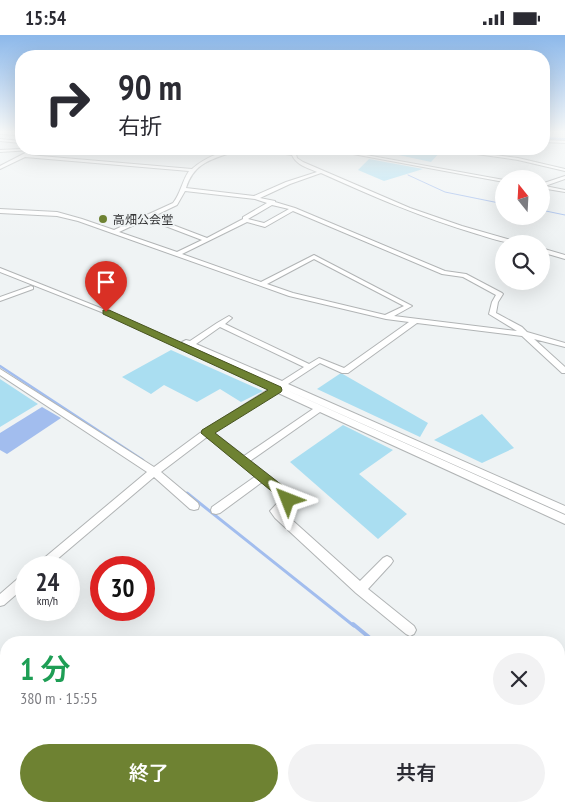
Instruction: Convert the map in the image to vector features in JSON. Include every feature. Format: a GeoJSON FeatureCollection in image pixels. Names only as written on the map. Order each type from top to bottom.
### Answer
{"type":"FeatureCollection","features":[{"type":"Feature","properties":{"kind":"street"},"geometry":{"type":"LineString","coordinates":[[172,168],[193,170]]}},
{"type":"Feature","properties":{"kind":"street"},"geometry":{"type":"LineString","coordinates":[[313,168],[408,209],[495,237]]}},
{"type":"Feature","properties":{"kind":"street"},"geometry":{"type":"LineString","coordinates":[[434,168],[495,179]]}},
{"type":"Feature","properties":{"kind":"street"},"geometry":{"type":"LineString","coordinates":[[114,232],[175,205],[181,197],[188,177],[193,170]]}},
{"type":"Feature","properties":{"kind":"street"},"geometry":{"type":"LineString","coordinates":[[254,198],[288,183],[321,172]]}},
{"type":"Feature","properties":{"kind":"street"},"geometry":{"type":"LineString","coordinates":[[550,183],[565,177]]}},
{"type":"Feature","properties":{"kind":"street"},"geometry":{"type":"LineString","coordinates":[[550,188],[565,191]]}},
{"type":"Feature","properties":{"kind":"street"},"geometry":{"type":"LineString","coordinates":[[184,189],[273,202],[444,273],[464,275],[499,291],[500,294],[494,302],[492,314],[525,334],[565,371]]}},
{"type":"Feature","properties":{"kind":"street"},"geometry":{"type":"LineString","coordinates":[[176,255],[246,220],[245,218],[273,202]]}},
{"type":"Feature","properties":{"kind":"street"},"geometry":{"type":"LineString","coordinates":[[246,220],[266,225],[293,209]]}},
{"type":"Feature","properties":{"kind":"street"},"geometry":{"type":"LineString","coordinates":[[0,211],[65,216],[291,295],[386,317],[525,334],[565,345]]}},
{"type":"Feature","properties":{"kind":"street"},"geometry":{"type":"LineString","coordinates":[[148,217],[208,240]]}},
{"type":"Feature","properties":{"kind":"street"},"geometry":{"type":"LineString","coordinates":[[550,253],[565,257]]}},
{"type":"Feature","properties":{"kind":"street"},"geometry":{"type":"LineString","coordinates":[[260,285],[314,257],[409,306],[386,317]]}},
{"type":"Feature","properties":{"kind":"street"},"geometry":{"type":"LineString","coordinates":[[0,266],[113,310],[190,344],[281,387],[320,409],[565,520]]}},
{"type":"Feature","properties":{"kind":"street"},"geometry":{"type":"LineString","coordinates":[[0,270],[106,312],[565,510]]}},
{"type":"Feature","properties":{"kind":"street"},"geometry":{"type":"LineString","coordinates":[[0,299],[31,288]]}},
{"type":"Feature","properties":{"kind":"street"},"geometry":{"type":"LineString","coordinates":[[190,344],[229,317]]}},
{"type":"Feature","properties":{"kind":"street"},"geometry":{"type":"LineString","coordinates":[[54,556],[155,472],[206,433],[281,387],[320,360],[345,371],[415,321]]}},
{"type":"Feature","properties":{"kind":"street"},"geometry":{"type":"LineString","coordinates":[[219,324],[310,367]]}},
{"type":"Feature","properties":{"kind":"street"},"geometry":{"type":"LineString","coordinates":[[0,371],[155,472],[194,506]]}},
{"type":"Feature","properties":{"kind":"street"},"geometry":{"type":"LineString","coordinates":[[244,461],[320,409]]}},
{"type":"Feature","properties":{"kind":"street"},"geometry":{"type":"LineString","coordinates":[[206,433],[288,496],[288,500],[276,511],[279,515],[360,589],[410,630]]}},
{"type":"Feature","properties":{"kind":"street"},"geometry":{"type":"LineString","coordinates":[[216,510],[262,477]]}},
{"type":"Feature","properties":{"kind":"street"},"geometry":{"type":"LineString","coordinates":[[360,589],[387,561]]}},
{"type":"Feature","properties":{"kind":"street"},"geometry":{"type":"LineString","coordinates":[[0,601],[15,588]]}},
{"type":"Feature","properties":{"kind":"shaded area"},"geometry":{"type":"Polygon","coordinates":[[[360,168],[423,169],[384,181],[358,170],[360,168]]]}},
{"type":"Feature","properties":{"kind":"shaded area"},"geometry":{"type":"Polygon","coordinates":[[[171,350],[263,391],[241,402],[220,389],[197,402],[164,385],[151,394],[122,377],[171,350]]]}},
{"type":"Feature","properties":{"kind":"shaded area"},"geometry":{"type":"Polygon","coordinates":[[[341,373],[428,423],[420,437],[317,389],[341,373]]]}},
{"type":"Feature","properties":{"kind":"shaded area"},"geometry":{"type":"Polygon","coordinates":[[[0,379],[38,404],[0,427],[0,379]]]}},
{"type":"Feature","properties":{"kind":"shaded area"},"geometry":{"type":"Polygon","coordinates":[[[42,407],[61,418],[7,454],[0,450],[0,433],[42,407]]]}},
{"type":"Feature","properties":{"kind":"shaded area"},"geometry":{"type":"Polygon","coordinates":[[[482,414],[514,448],[482,463],[434,440],[482,414]]]}},
{"type":"Feature","properties":{"kind":"shaded area"},"geometry":{"type":"Polygon","coordinates":[[[343,425],[393,450],[359,474],[407,514],[378,539],[290,462],[343,425]]]}},
{"type":"Feature","properties":{"kind":"waterway"},"geometry":{"type":"LineString","coordinates":[[408,175],[445,192],[495,202]]}},
{"type":"Feature","properties":{"kind":"waterway"},"geometry":{"type":"LineString","coordinates":[[550,212],[565,215]]}},
{"type":"Feature","properties":{"kind":"waterway"},"geometry":{"type":"LineString","coordinates":[[0,366],[143,460]]}},
{"type":"Feature","properties":{"kind":"waterway"},"geometry":{"type":"LineString","coordinates":[[187,493],[354,626]]}},
{"type":"Feature","properties":{"kind":"waterway"},"geometry":{"type":"LineString","coordinates":[[353,624],[368,636]]}},
{"type":"Feature","properties":{"kind":"place","name":"高畑公会堂"},"geometry":{"type":"Point","coordinates":[103,219]}},
{"type":"Feature","properties":{"kind":"route"},"geometry":{"type":"LineString","coordinates":[[106,312],[277,390],[206,433],[288,496],[288,500]]}}]}
